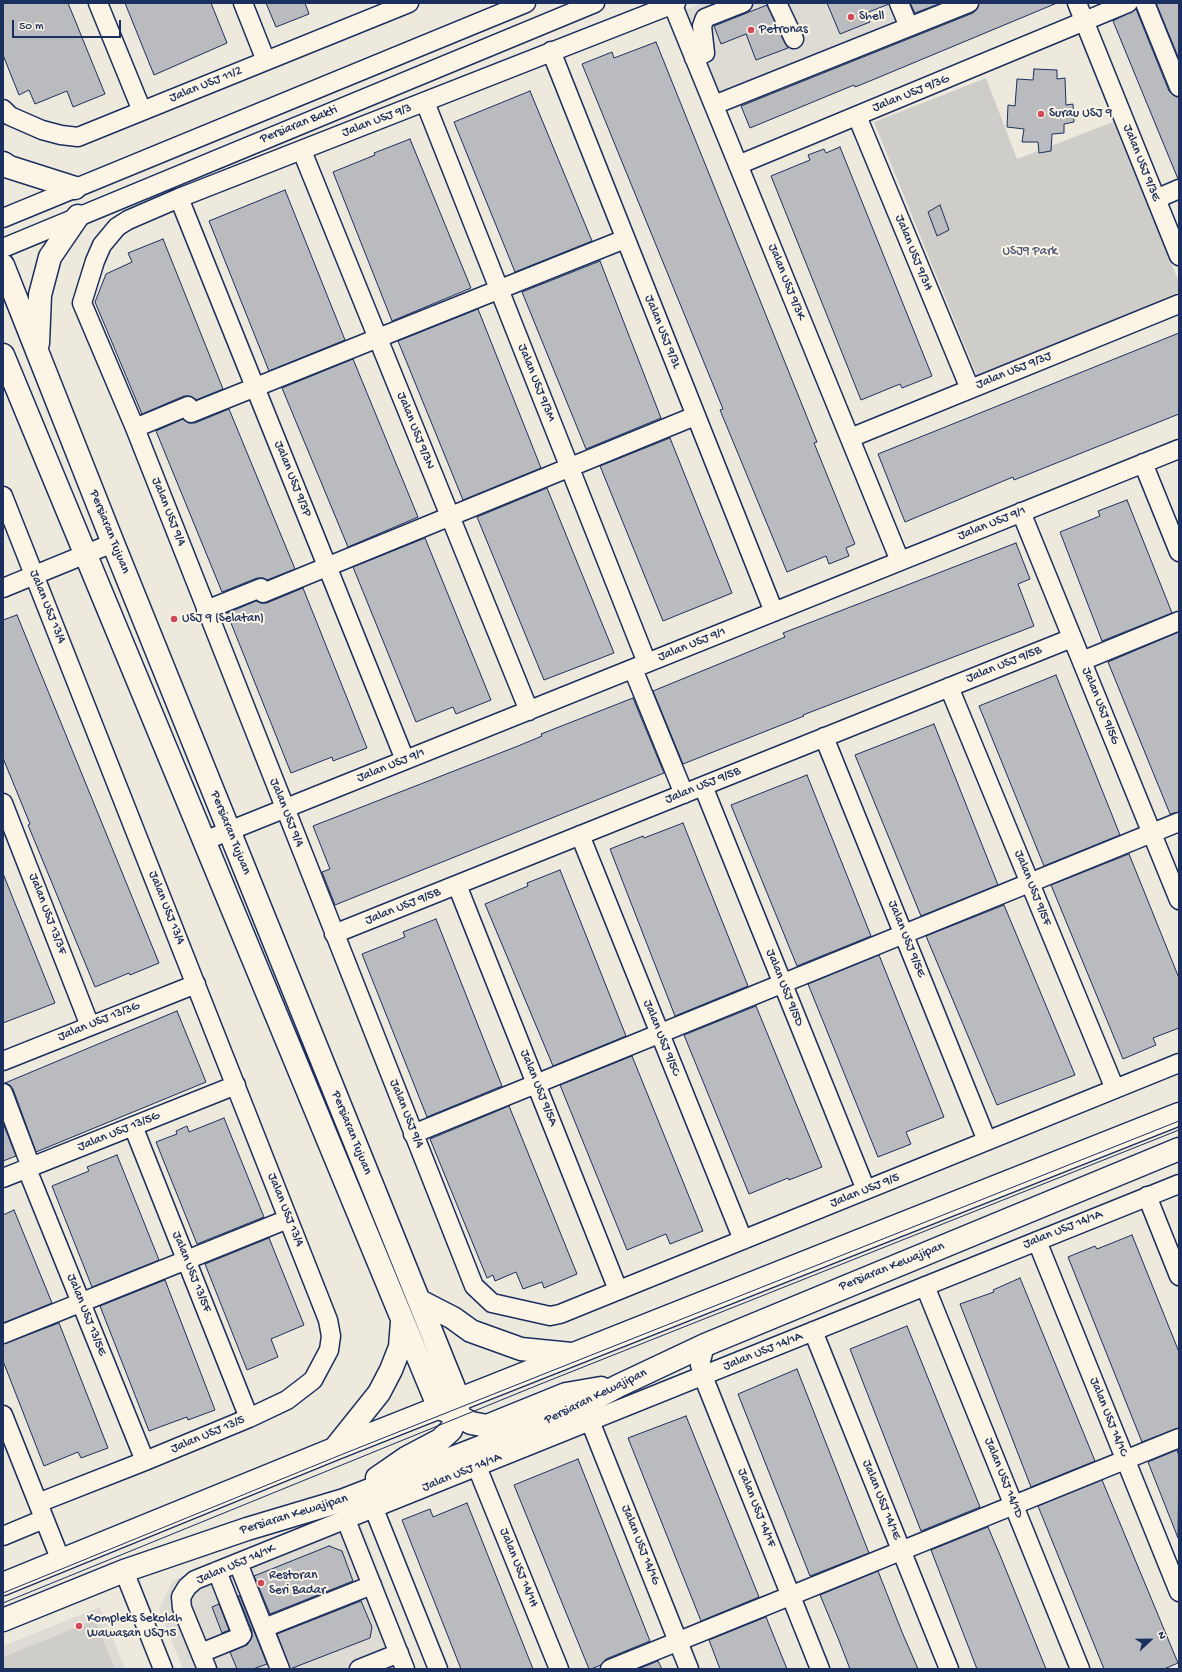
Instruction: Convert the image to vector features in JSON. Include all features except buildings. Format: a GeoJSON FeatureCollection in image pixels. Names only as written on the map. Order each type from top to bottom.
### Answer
{"type":"FeatureCollection","features":[{"type":"Feature","properties":{"kind":"main road"},"geometry":{"type":"LineString","coordinates":[[3,164],[75,188]]}},
{"type":"Feature","properties":{"kind":"main road"},"geometry":{"type":"LineString","coordinates":[[38,352],[40,295],[50,257],[78,216]]}},
{"type":"Feature","properties":{"kind":"main road","name":"Persiaran Tujuan"},"geometry":{"type":"LineString","coordinates":[[3,265],[113,543],[420,1301],[452,1407]]}},
{"type":"Feature","properties":{"kind":"main road","name":"Persiaran Tujuan"},"geometry":{"type":"LineString","coordinates":[[3,354],[402,1319],[452,1407]]}},
{"type":"Feature","properties":{"kind":"main road"},"geometry":{"type":"LineString","coordinates":[[1050,1165],[1121,1125],[1179,1098]]}},
{"type":"Feature","properties":{"kind":"main road"},"geometry":{"type":"LineString","coordinates":[[3,1584],[334,1450],[452,1407],[574,1354],[1179,1114]]}},
{"type":"Feature","properties":{"kind":"main road","name":"Persiaran Kewajipan"},"geometry":{"type":"LineString","coordinates":[[3,1620],[124,1571],[247,1529],[345,1510],[566,1414],[618,1386],[705,1345],[1179,1149]]}},
{"type":"Feature","properties":{"kind":"main road"},"geometry":{"type":"LineString","coordinates":[[420,1301],[453,1318],[471,1331],[521,1348],[574,1354]]}},
{"type":"Feature","properties":{"kind":"main road"},"geometry":{"type":"LineString","coordinates":[[334,1450],[378,1393],[391,1370],[400,1347],[402,1319]]}},
{"type":"Feature","properties":{"kind":"main road"},"geometry":{"type":"LineString","coordinates":[[452,1407],[471,1423],[487,1426],[566,1394],[618,1386]]}},
{"type":"Feature","properties":{"kind":"main road"},"geometry":{"type":"LineString","coordinates":[[345,1510],[406,1458],[440,1440],[451,1430],[452,1407]]}},
{"type":"Feature","properties":{"kind":"street"},"geometry":{"type":"LineString","coordinates":[[98,3],[142,111]]}},
{"type":"Feature","properties":{"kind":"street"},"geometry":{"type":"LineString","coordinates":[[243,3],[266,61]]}},
{"type":"Feature","properties":{"kind":"street","name":"Jalan USJ 11/2"},"geometry":{"type":"LineString","coordinates":[[3,109],[10,116],[42,130],[61,135],[78,137],[266,61],[388,7],[409,3]]}},
{"type":"Feature","properties":{"kind":"street","name":"Persiaran Bakti"},"geometry":{"type":"LineString","coordinates":[[3,218],[526,3]]}},
{"type":"Feature","properties":{"kind":"street","name":"Persiaran Bakti"},"geometry":{"type":"LineString","coordinates":[[3,248],[595,3]]}},
{"type":"Feature","properties":{"kind":"street","name":"Jalan USJ 9/3K"},"geometry":{"type":"LineString","coordinates":[[673,3],[694,58],[900,561]]}},
{"type":"Feature","properties":{"kind":"street","name":"Jalan USJ 9/3"},"geometry":{"type":"LineString","coordinates":[[95,261],[102,246],[117,227],[128,220],[179,198],[302,151],[673,3]]}},
{"type":"Feature","properties":{"kind":"street"},"geometry":{"type":"LineString","coordinates":[[694,58],[705,54],[702,26],[705,18],[743,3]]}},
{"type":"Feature","properties":{"kind":"street"},"geometry":{"type":"LineString","coordinates":[[777,3],[794,39]]}},
{"type":"Feature","properties":{"kind":"street"},"geometry":{"type":"LineString","coordinates":[[899,3],[909,27]]}},
{"type":"Feature","properties":{"kind":"street"},"geometry":{"type":"LineString","coordinates":[[714,105],[969,3]]}},
{"type":"Feature","properties":{"kind":"street","name":"Jalan USJ 9/3E"},"geometry":{"type":"LineString","coordinates":[[1077,3],[1179,256]]}},
{"type":"Feature","properties":{"kind":"street","name":"Jalan USJ 9/3G"},"geometry":{"type":"LineString","coordinates":[[738,165],[1128,3]]}},
{"type":"Feature","properties":{"kind":"street"},"geometry":{"type":"LineString","coordinates":[[1145,3],[1179,87]]}},
{"type":"Feature","properties":{"kind":"street"},"geometry":{"type":"LineString","coordinates":[[410,51],[420,76]]}},
{"type":"Feature","properties":{"kind":"street","name":"Jalan USJ 9/3L"},"geometry":{"type":"LineString","coordinates":[[551,51],[774,612]]}},
{"type":"Feature","properties":{"kind":"street","name":"Jalan USJ 9/3M"},"geometry":{"type":"LineString","coordinates":[[425,102],[570,467],[684,794]]}},
{"type":"Feature","properties":{"kind":"street","name":"Jalan USJ 9/3H"},"geometry":{"type":"LineString","coordinates":[[857,116],[970,389]]}},
{"type":"Feature","properties":{"kind":"street","name":"Jalan USJ 9/3N"},"geometry":{"type":"LineString","coordinates":[[302,151],[529,711]]}},
{"type":"Feature","properties":{"kind":"street"},"geometry":{"type":"LineString","coordinates":[[1156,199],[1179,189]]}},
{"type":"Feature","properties":{"kind":"street","name":"Jalan USJ 9/3P"},"geometry":{"type":"LineString","coordinates":[[179,198],[405,760]]}},
{"type":"Feature","properties":{"kind":"street"},"geometry":{"type":"LineString","coordinates":[[135,428],[255,387],[625,239]]}},
{"type":"Feature","properties":{"kind":"street","name":"Jalan USJ 9/4"},"geometry":{"type":"LineString","coordinates":[[95,261],[82,303],[135,428],[474,1286],[492,1303],[550,1316]]}},
{"type":"Feature","properties":{"kind":"street","name":"Jalan USJ 9/3J"},"geometry":{"type":"LineString","coordinates":[[850,438],[1179,304]]}},
{"type":"Feature","properties":{"kind":"street"},"geometry":{"type":"LineString","coordinates":[[206,610],[327,567],[695,416]]}},
{"type":"Feature","properties":{"kind":"street","name":"Jalan USJ 9/1"},"geometry":{"type":"LineString","coordinates":[[204,841],[1179,449]]}},
{"type":"Feature","properties":{"kind":"street"},"geometry":{"type":"LineString","coordinates":[[1143,463],[1179,552]]}},
{"type":"Feature","properties":{"kind":"street","name":"Jalan USJ 13/4"},"geometry":{"type":"LineString","coordinates":[[3,496],[328,1320]]}},
{"type":"Feature","properties":{"kind":"street","name":"Jalan USJ 9/5G"},"geometry":{"type":"LineString","coordinates":[[1021,512],[1179,900]]}},
{"type":"Feature","properties":{"kind":"street"},"geometry":{"type":"LineString","coordinates":[[3,588],[113,543]]}},
{"type":"Feature","properties":{"kind":"street"},"geometry":{"type":"LineString","coordinates":[[1082,661],[1179,621]]}},
{"type":"Feature","properties":{"kind":"street","name":"Jalan USJ 9/5B"},"geometry":{"type":"LineString","coordinates":[[334,934],[1072,638]]}},
{"type":"Feature","properties":{"kind":"street","name":"Jalan USJ 9/5F"},"geometry":{"type":"LineString","coordinates":[[949,687],[1115,1089]]}},
{"type":"Feature","properties":{"kind":"street","name":"Jalan USJ 9/5E"},"geometry":{"type":"LineString","coordinates":[[824,737],[987,1141]]}},
{"type":"Feature","properties":{"kind":"street","name":"Jalan USJ 9/5D"},"geometry":{"type":"LineString","coordinates":[[703,786],[866,1190]]}},
{"type":"Feature","properties":{"kind":"street","name":"Jalan USJ 13/3F"},"geometry":{"type":"LineString","coordinates":[[3,803],[90,1026]]}},
{"type":"Feature","properties":{"kind":"street"},"geometry":{"type":"LineString","coordinates":[[413,1134],[1179,822]]}},
{"type":"Feature","properties":{"kind":"street","name":"Jalan USJ 9/5C"},"geometry":{"type":"LineString","coordinates":[[580,835],[743,1240]]}},
{"type":"Feature","properties":{"kind":"street","name":"Jalan USJ 9/5A"},"geometry":{"type":"LineString","coordinates":[[456,885],[618,1290]]}},
{"type":"Feature","properties":{"kind":"street","name":"Jalan USJ 13/3G"},"geometry":{"type":"LineString","coordinates":[[3,1061],[196,984]]}},
{"type":"Feature","properties":{"kind":"street","name":"Jalan USJ 9/5"},"geometry":{"type":"LineString","coordinates":[[550,1316],[743,1240],[1179,1063]]}},
{"type":"Feature","properties":{"kind":"street","name":"Jalan USJ 13/5G"},"geometry":{"type":"LineString","coordinates":[[3,1178],[236,1085]]}},
{"type":"Feature","properties":{"kind":"street","name":"Jalan USJ 13/5E"},"geometry":{"type":"LineString","coordinates":[[3,1093],[29,1168],[81,1303],[145,1461]]}},
{"type":"Feature","properties":{"kind":"street","name":"Jalan USJ 13/5F"},"geometry":{"type":"LineString","coordinates":[[133,1126],[250,1418]]}},
{"type":"Feature","properties":{"kind":"street","name":"Jalan USJ 14/1A"},"geometry":{"type":"LineString","coordinates":[[345,1510],[374,1509],[1179,1184]]}},
{"type":"Feature","properties":{"kind":"street"},"geometry":{"type":"LineString","coordinates":[[1148,1196],[1179,1276]]}},
{"type":"Feature","properties":{"kind":"street"},"geometry":{"type":"LineString","coordinates":[[3,1334],[288,1219]]}},
{"type":"Feature","properties":{"kind":"street","name":"Jalan USJ 14/1C"},"geometry":{"type":"LineString","coordinates":[[1037,1241],[1179,1592]]}},
{"type":"Feature","properties":{"kind":"street","name":"Jalan USJ 14/1D"},"geometry":{"type":"LineString","coordinates":[[925,1286],[1080,1669]]}},
{"type":"Feature","properties":{"kind":"street","name":"Jalan USJ 13/5"},"geometry":{"type":"LineString","coordinates":[[38,1503],[250,1418],[287,1400],[313,1380],[329,1350],[331,1336],[328,1320]]}},
{"type":"Feature","properties":{"kind":"street","name":"Jalan USJ 14/1E"},"geometry":{"type":"LineString","coordinates":[[813,1331],[949,1669]]}},
{"type":"Feature","properties":{"kind":"street","name":"Jalan USJ 14/1F"},"geometry":{"type":"LineString","coordinates":[[705,1345],[700,1365],[703,1376],[820,1669]]}},
{"type":"Feature","properties":{"kind":"street"},"geometry":{"type":"LineString","coordinates":[[3,1414],[61,1561]]}},
{"type":"Feature","properties":{"kind":"street","name":"Jalan USJ 14/1G"},"geometry":{"type":"LineString","coordinates":[[590,1421],[690,1669]]}},
{"type":"Feature","properties":{"kind":"street"},"geometry":{"type":"LineString","coordinates":[[610,1669],[1179,1438]]}},
{"type":"Feature","properties":{"kind":"street","name":"Jalan USJ 14/1H"},"geometry":{"type":"LineString","coordinates":[[477,1467],[558,1669]]}},
{"type":"Feature","properties":{"kind":"street"},"geometry":{"type":"LineString","coordinates":[[374,1509],[438,1669]]}},
{"type":"Feature","properties":{"kind":"street"},"geometry":{"type":"LineString","coordinates":[[345,1510],[372,1585],[402,1661],[359,1669]]}},
{"type":"Feature","properties":{"kind":"street","name":"Jalan USJ 14/1K"},"geometry":{"type":"LineString","coordinates":[[204,1661],[182,1608],[181,1597],[187,1587],[195,1580],[238,1563],[345,1510]]}},
{"type":"Feature","properties":{"kind":"street"},"geometry":{"type":"LineString","coordinates":[[3,1536],[44,1520]]}},
{"type":"Feature","properties":{"kind":"street"},"geometry":{"type":"LineString","coordinates":[[238,1563],[280,1669]]}},
{"type":"Feature","properties":{"kind":"street"},"geometry":{"type":"LineString","coordinates":[[124,1571],[163,1669]]}},
{"type":"Feature","properties":{"kind":"street"},"geometry":{"type":"LineString","coordinates":[[204,1661],[242,1635],[217,1571]]}},
{"type":"Feature","properties":{"kind":"street"},"geometry":{"type":"LineString","coordinates":[[264,1628],[372,1585]]}},
{"type":"Feature","properties":{"kind":"shaded area"},"geometry":{"type":"Polygon","coordinates":[[[703,3],[952,3],[716,98],[681,11],[703,3]]]}},
{"type":"Feature","properties":{"kind":"shaded area"},"geometry":{"type":"Polygon","coordinates":[[[354,1507],[416,1669],[183,1669],[159,1609],[172,1581],[354,1507]]]}},
{"type":"Feature","properties":{"kind":"shaded area","name":"Kompleks Sekolah Wawasan USJ15"},"geometry":{"type":"Polygon","coordinates":[[[100,1607],[125,1669],[3,1669],[3,1646],[100,1607]]]}},
{"type":"Feature","properties":{"kind":"green space","name":"USJ9 Park"},"geometry":{"type":"Polygon","coordinates":[[[986,78],[1017,159],[1113,122],[1179,282],[1179,292],[977,376],[874,122],[986,78]]]}},
{"type":"Feature","properties":{"kind":"green space","name":"Kompleks Sekolah Wawasan USJ15"},"geometry":{"type":"Polygon","coordinates":[[[95,1620],[115,1669],[3,1669],[3,1657],[95,1620]]]}},
{"type":"Feature","properties":{"kind":"tram line"},"geometry":{"type":"LineString","coordinates":[[3,1593],[343,1454],[1179,1121]]}},
{"type":"Feature","properties":{"kind":"tram line"},"geometry":{"type":"LineString","coordinates":[[3,1603],[543,1383],[1179,1130]]}},
{"type":"Feature","properties":{"kind":"place","name":"Shell"},"geometry":{"type":"Point","coordinates":[851,17]}},
{"type":"Feature","properties":{"kind":"place","name":"Petronas"},"geometry":{"type":"Point","coordinates":[751,30]}},
{"type":"Feature","properties":{"kind":"place","name":"Surau USJ 9"},"geometry":{"type":"Point","coordinates":[1041,114]}},
{"type":"Feature","properties":{"kind":"place","name":"USJ 9 (Selatan)"},"geometry":{"type":"Point","coordinates":[174,619]}},
{"type":"Feature","properties":{"kind":"place","name":"Restoran Seri Badar"},"geometry":{"type":"Point","coordinates":[261,1583]}},
{"type":"Feature","properties":{"kind":"place","name":"Kompleks Sekolah Wawasan USJ15"},"geometry":{"type":"Point","coordinates":[79,1626]}}]}
